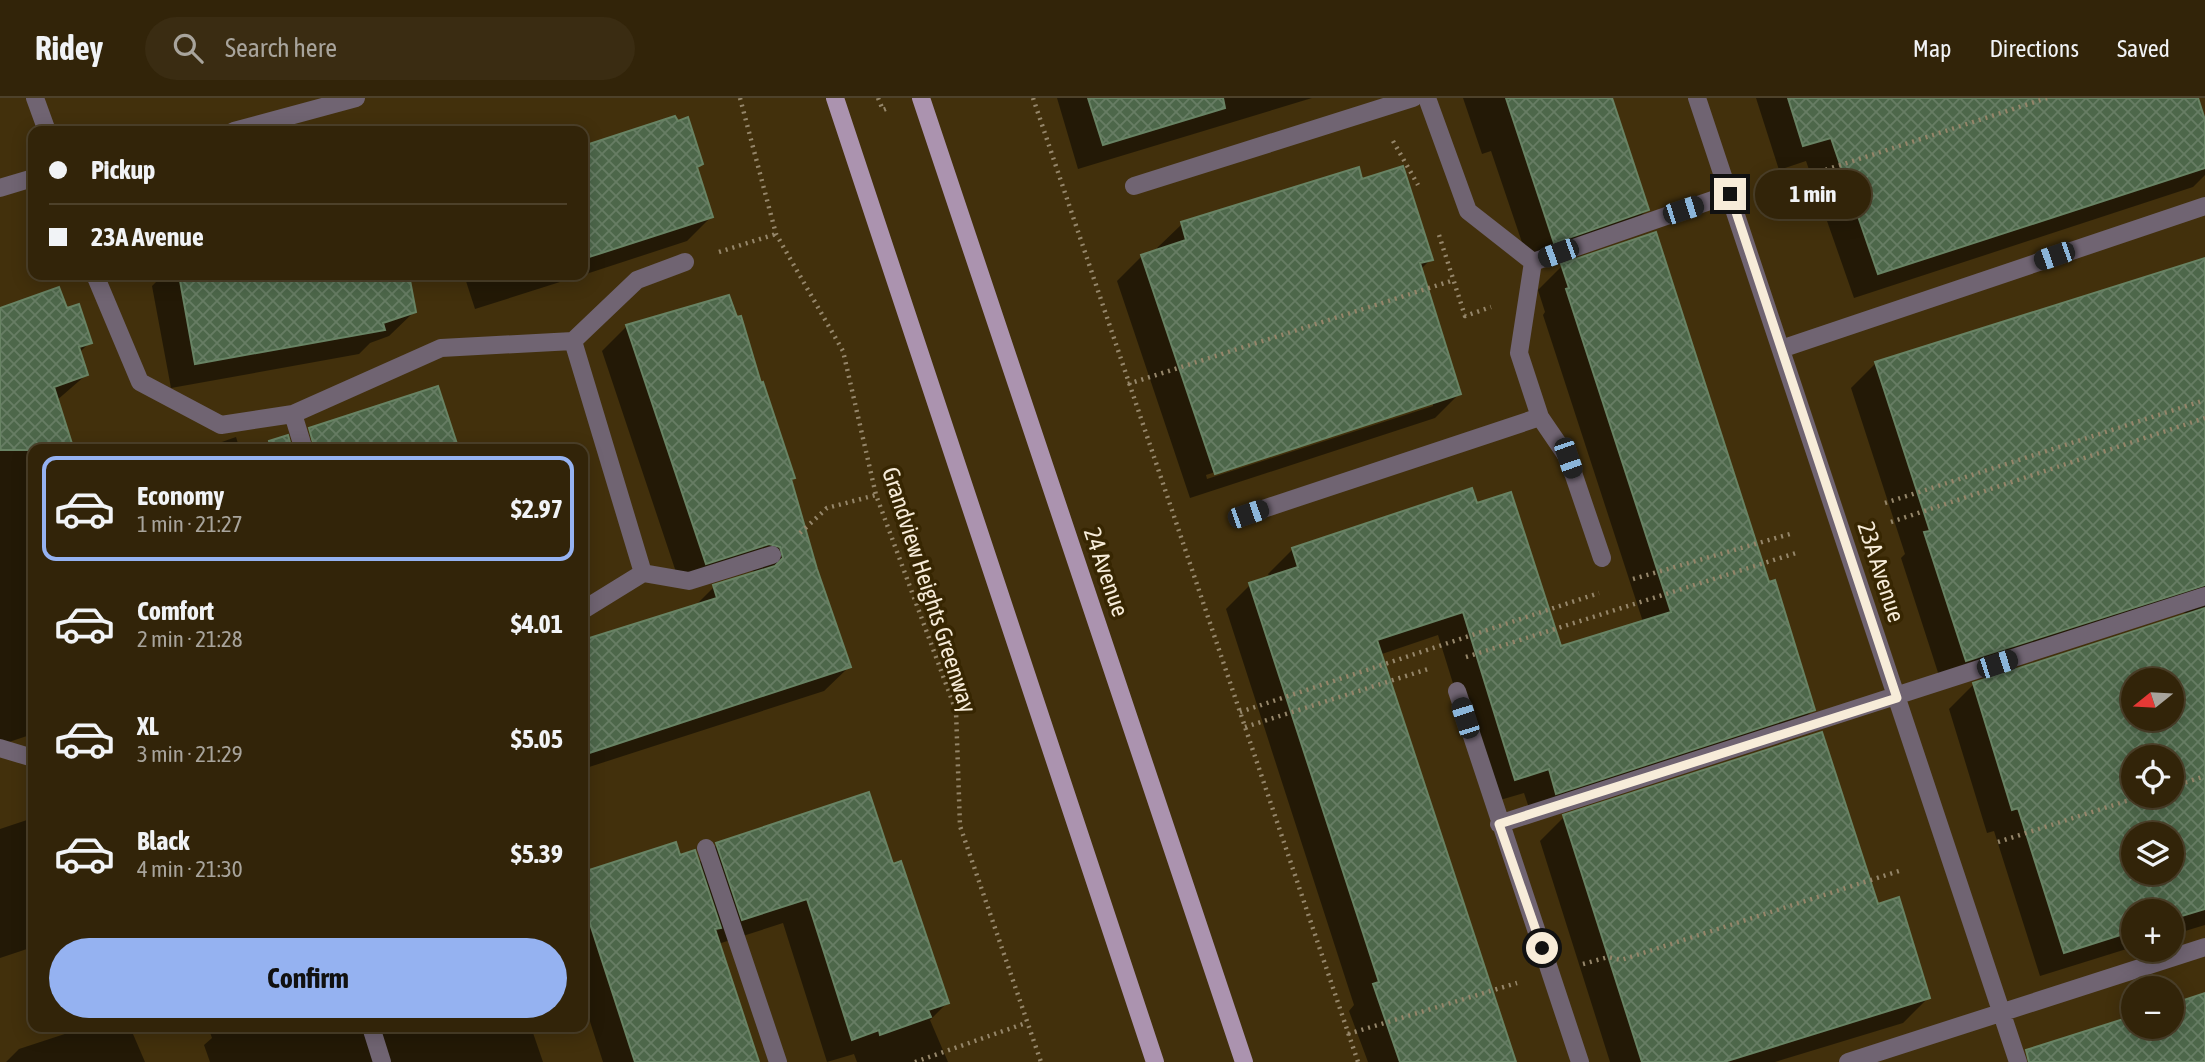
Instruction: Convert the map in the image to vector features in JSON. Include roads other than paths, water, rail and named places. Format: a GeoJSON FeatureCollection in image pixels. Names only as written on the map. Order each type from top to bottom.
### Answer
{"type":"FeatureCollection","features":[{"type":"Feature","properties":{"kind":"main road"},"geometry":{"type":"LineString","coordinates":[[835,98],[1155,1062]]}},
{"type":"Feature","properties":{"kind":"main road","name":"24 Avenue"},"geometry":{"type":"LineString","coordinates":[[921,98],[1244,1062]]}},
{"type":"Feature","properties":{"kind":"street"},"geometry":{"type":"LineString","coordinates":[[34,98],[45,126]]}},
{"type":"Feature","properties":{"kind":"street"},"geometry":{"type":"LineString","coordinates":[[252,126],[356,98]]}},
{"type":"Feature","properties":{"kind":"street"},"geometry":{"type":"LineString","coordinates":[[1134,186],[1413,98]]}},
{"type":"Feature","properties":{"kind":"street"},"geometry":{"type":"LineString","coordinates":[[1427,98],[1468,211],[1533,262]]}},
{"type":"Feature","properties":{"kind":"street","name":"23A Avenue"},"geometry":{"type":"LineString","coordinates":[[1697,98],[2018,1062]]}},
{"type":"Feature","properties":{"kind":"street"},"geometry":{"type":"LineString","coordinates":[[0,188],[28,180]]}},
{"type":"Feature","properties":{"kind":"street"},"geometry":{"type":"LineString","coordinates":[[1533,262],[1730,194]]}},
{"type":"Feature","properties":{"kind":"street"},"geometry":{"type":"LineString","coordinates":[[1781,348],[2205,206]]}},
{"type":"Feature","properties":{"kind":"street"},"geometry":{"type":"LineString","coordinates":[[97,280],[140,382],[221,425],[293,414],[441,348],[573,341],[637,280],[685,262]]}},
{"type":"Feature","properties":{"kind":"street"},"geometry":{"type":"LineString","coordinates":[[1533,262],[1519,353],[1540,417],[1568,458],[1602,558]]}},
{"type":"Feature","properties":{"kind":"street"},"geometry":{"type":"LineString","coordinates":[[573,341],[643,573]]}},
{"type":"Feature","properties":{"kind":"street"},"geometry":{"type":"LineString","coordinates":[[293,414],[302,444]]}},
{"type":"Feature","properties":{"kind":"street"},"geometry":{"type":"LineString","coordinates":[[1248,514],[1540,417]]}},
{"type":"Feature","properties":{"kind":"street"},"geometry":{"type":"LineString","coordinates":[[588,607],[643,573],[690,581],[772,555]]}},
{"type":"Feature","properties":{"kind":"street"},"geometry":{"type":"LineString","coordinates":[[1499,824],[1897,698],[2205,596]]}},
{"type":"Feature","properties":{"kind":"street"},"geometry":{"type":"LineString","coordinates":[[1457,691],[1580,1062]]}},
{"type":"Feature","properties":{"kind":"street"},"geometry":{"type":"LineString","coordinates":[[0,745],[28,756]]}},
{"type":"Feature","properties":{"kind":"street"},"geometry":{"type":"LineString","coordinates":[[706,848],[778,1062]]}},
{"type":"Feature","properties":{"kind":"street"},"geometry":{"type":"LineString","coordinates":[[1847,1062],[2205,947]]}},
{"type":"Feature","properties":{"kind":"street"},"geometry":{"type":"LineString","coordinates":[[372,1032],[382,1062]]}}]}
